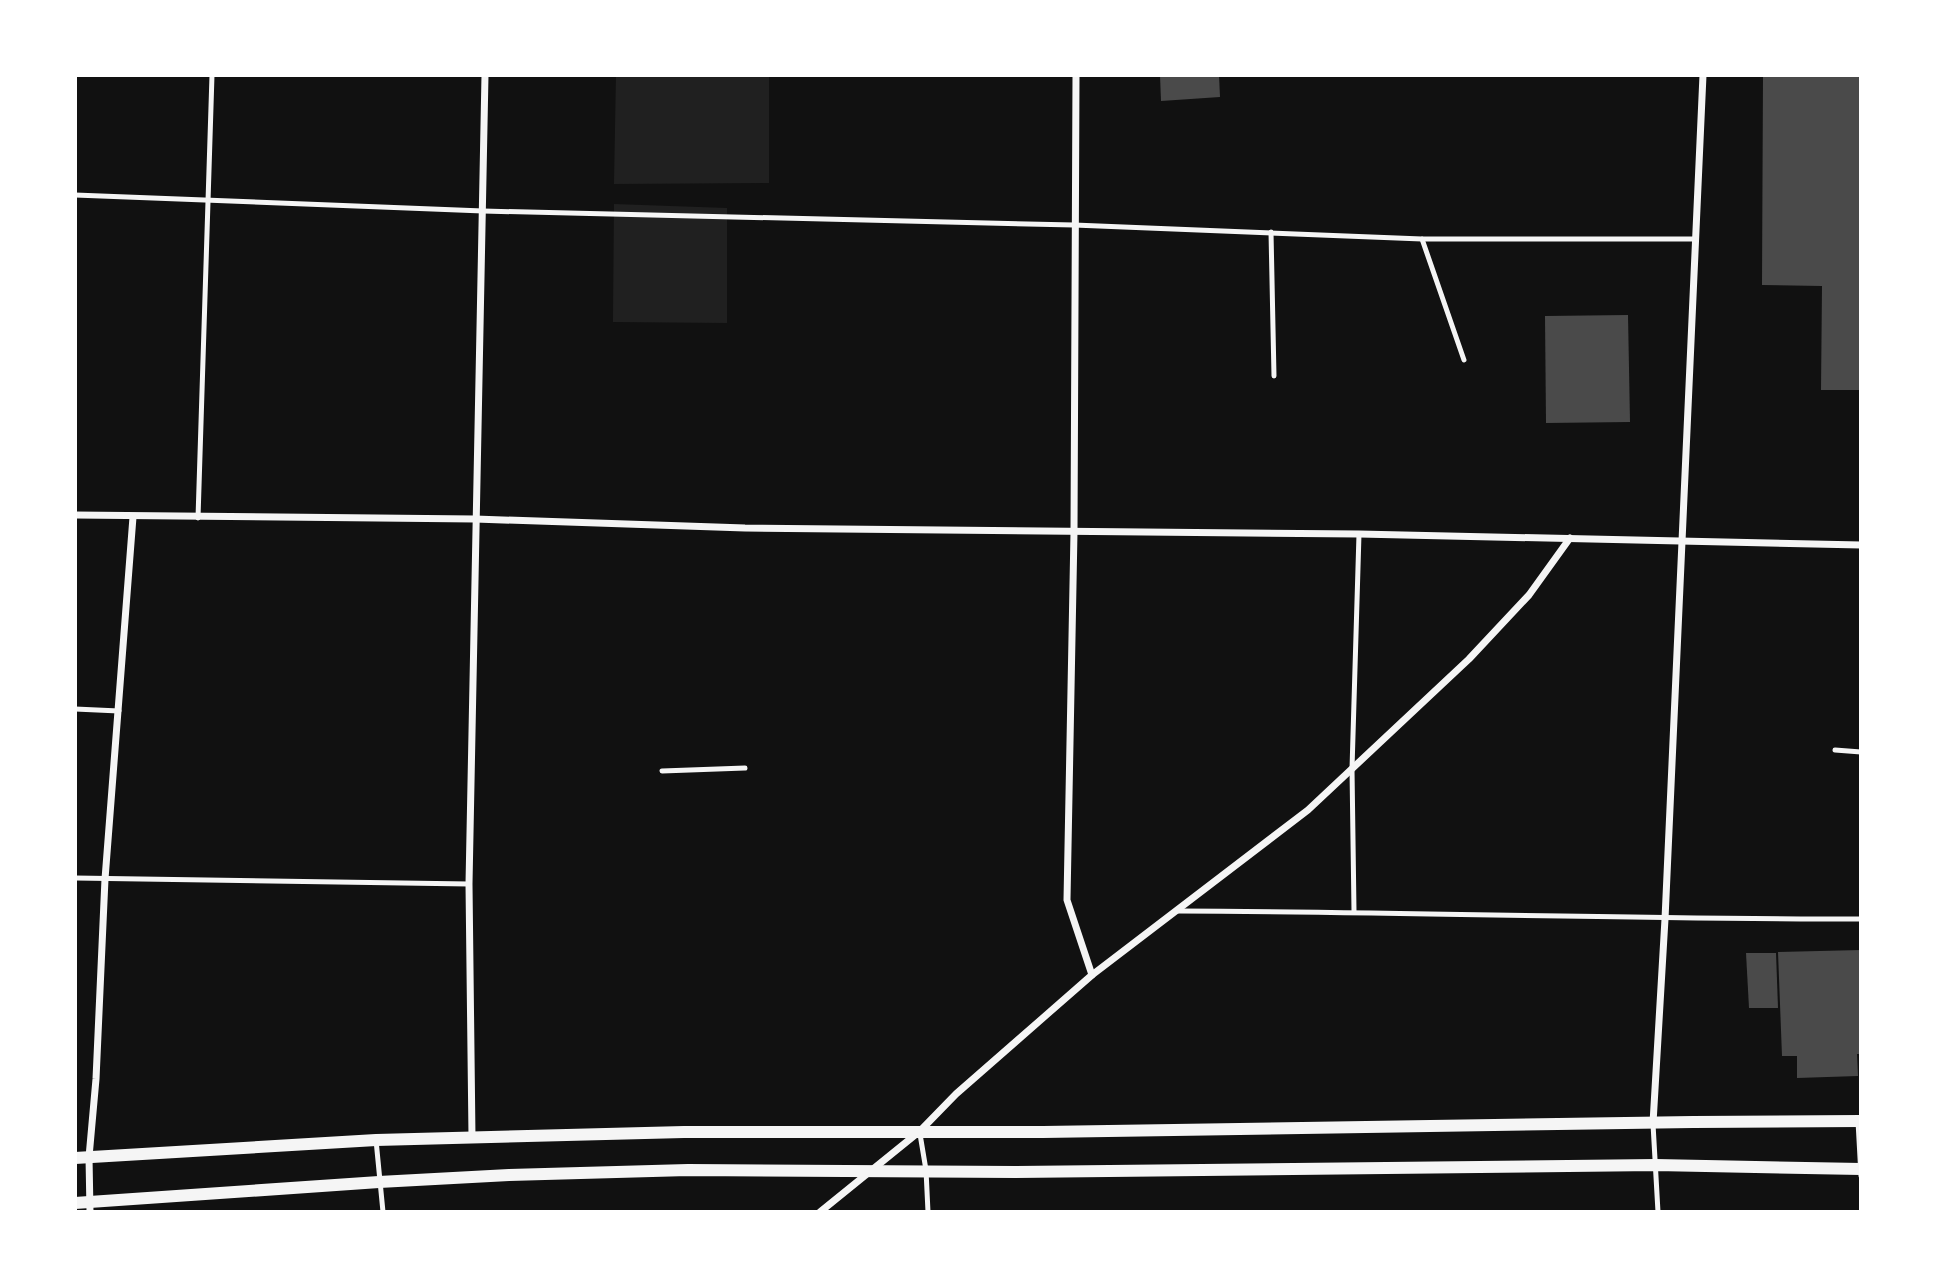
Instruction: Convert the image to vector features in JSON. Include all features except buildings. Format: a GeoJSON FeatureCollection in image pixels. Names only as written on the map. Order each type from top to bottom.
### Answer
{"type":"FeatureCollection","features":[{"type":"Feature","properties":{"kind":"street"},"geometry":{"type":"LineString","coordinates":[[472,1137],[469,884],[485,75]]}},
{"type":"Feature","properties":{"kind":"street"},"geometry":{"type":"LineString","coordinates":[[1076,75],[1074,531],[1067,900],[1092,975]]}},
{"type":"Feature","properties":{"kind":"street"},"geometry":{"type":"LineString","coordinates":[[1653,1124],[1665,919],[1703,75]]}},
{"type":"Feature","properties":{"kind":"street"},"geometry":{"type":"LineString","coordinates":[[75,515],[475,519],[745,528],[1359,534],[1861,545]]}},
{"type":"Feature","properties":{"kind":"street"},"geometry":{"type":"LineString","coordinates":[[90,1207],[82,1158],[96,1079],[105,879],[133,517]]}},
{"type":"Feature","properties":{"kind":"street"},"geometry":{"type":"LineString","coordinates":[[820,1212],[920,1131],[964,1088],[1092,975],[1308,810],[1486,641],[1529,596],[1570,538]]}},
{"type":"Feature","properties":{"kind":"street"},"geometry":{"type":"LineString","coordinates":[[82,1158],[376,1140],[695,1132],[1043,1132],[1860,1121]]}},
{"type":"Feature","properties":{"kind":"street"},"geometry":{"type":"LineString","coordinates":[[75,1203],[90,1207],[379,1182],[677,1170],[1015,1172],[1656,1165],[1861,1169]]}},
{"type":"Feature","properties":{"kind":"lane"},"geometry":{"type":"LineString","coordinates":[[198,518],[212,75]]}},
{"type":"Feature","properties":{"kind":"lane"},"geometry":{"type":"LineString","coordinates":[[75,195],[483,211],[1074,225],[1422,239],[1695,239]]}},
{"type":"Feature","properties":{"kind":"lane"},"geometry":{"type":"LineString","coordinates":[[1271,232],[1274,376]]}},
{"type":"Feature","properties":{"kind":"lane"},"geometry":{"type":"LineString","coordinates":[[1422,239],[1464,360]]}},
{"type":"Feature","properties":{"kind":"lane"},"geometry":{"type":"LineString","coordinates":[[1354,912],[1352,769],[1359,534]]}},
{"type":"Feature","properties":{"kind":"lane"},"geometry":{"type":"LineString","coordinates":[[75,709],[119,711]]}},
{"type":"Feature","properties":{"kind":"lane"},"geometry":{"type":"LineString","coordinates":[[1835,750],[1861,752]]}},
{"type":"Feature","properties":{"kind":"lane"},"geometry":{"type":"LineString","coordinates":[[662,771],[745,768]]}},
{"type":"Feature","properties":{"kind":"lane"},"geometry":{"type":"LineString","coordinates":[[75,878],[469,884]]}},
{"type":"Feature","properties":{"kind":"lane"},"geometry":{"type":"LineString","coordinates":[[1177,911],[1665,919],[1861,919]]}},
{"type":"Feature","properties":{"kind":"lane"},"geometry":{"type":"LineString","coordinates":[[1860,1121],[1861,1176]]}},
{"type":"Feature","properties":{"kind":"lane"},"geometry":{"type":"LineString","coordinates":[[1653,1124],[1658,1212]]}},
{"type":"Feature","properties":{"kind":"lane"},"geometry":{"type":"LineString","coordinates":[[920,1131],[926,1170],[928,1212]]}},
{"type":"Feature","properties":{"kind":"lane"},"geometry":{"type":"LineString","coordinates":[[376,1140],[383,1212]]}},
{"type":"Feature","properties":{"kind":"shaded area"},"geometry":{"type":"Polygon","coordinates":[[[616,75],[769,75],[769,183],[614,184],[616,75]]]}},
{"type":"Feature","properties":{"kind":"shaded area"},"geometry":{"type":"Polygon","coordinates":[[[614,204],[727,208],[727,323],[613,322],[614,204]]]}}]}
